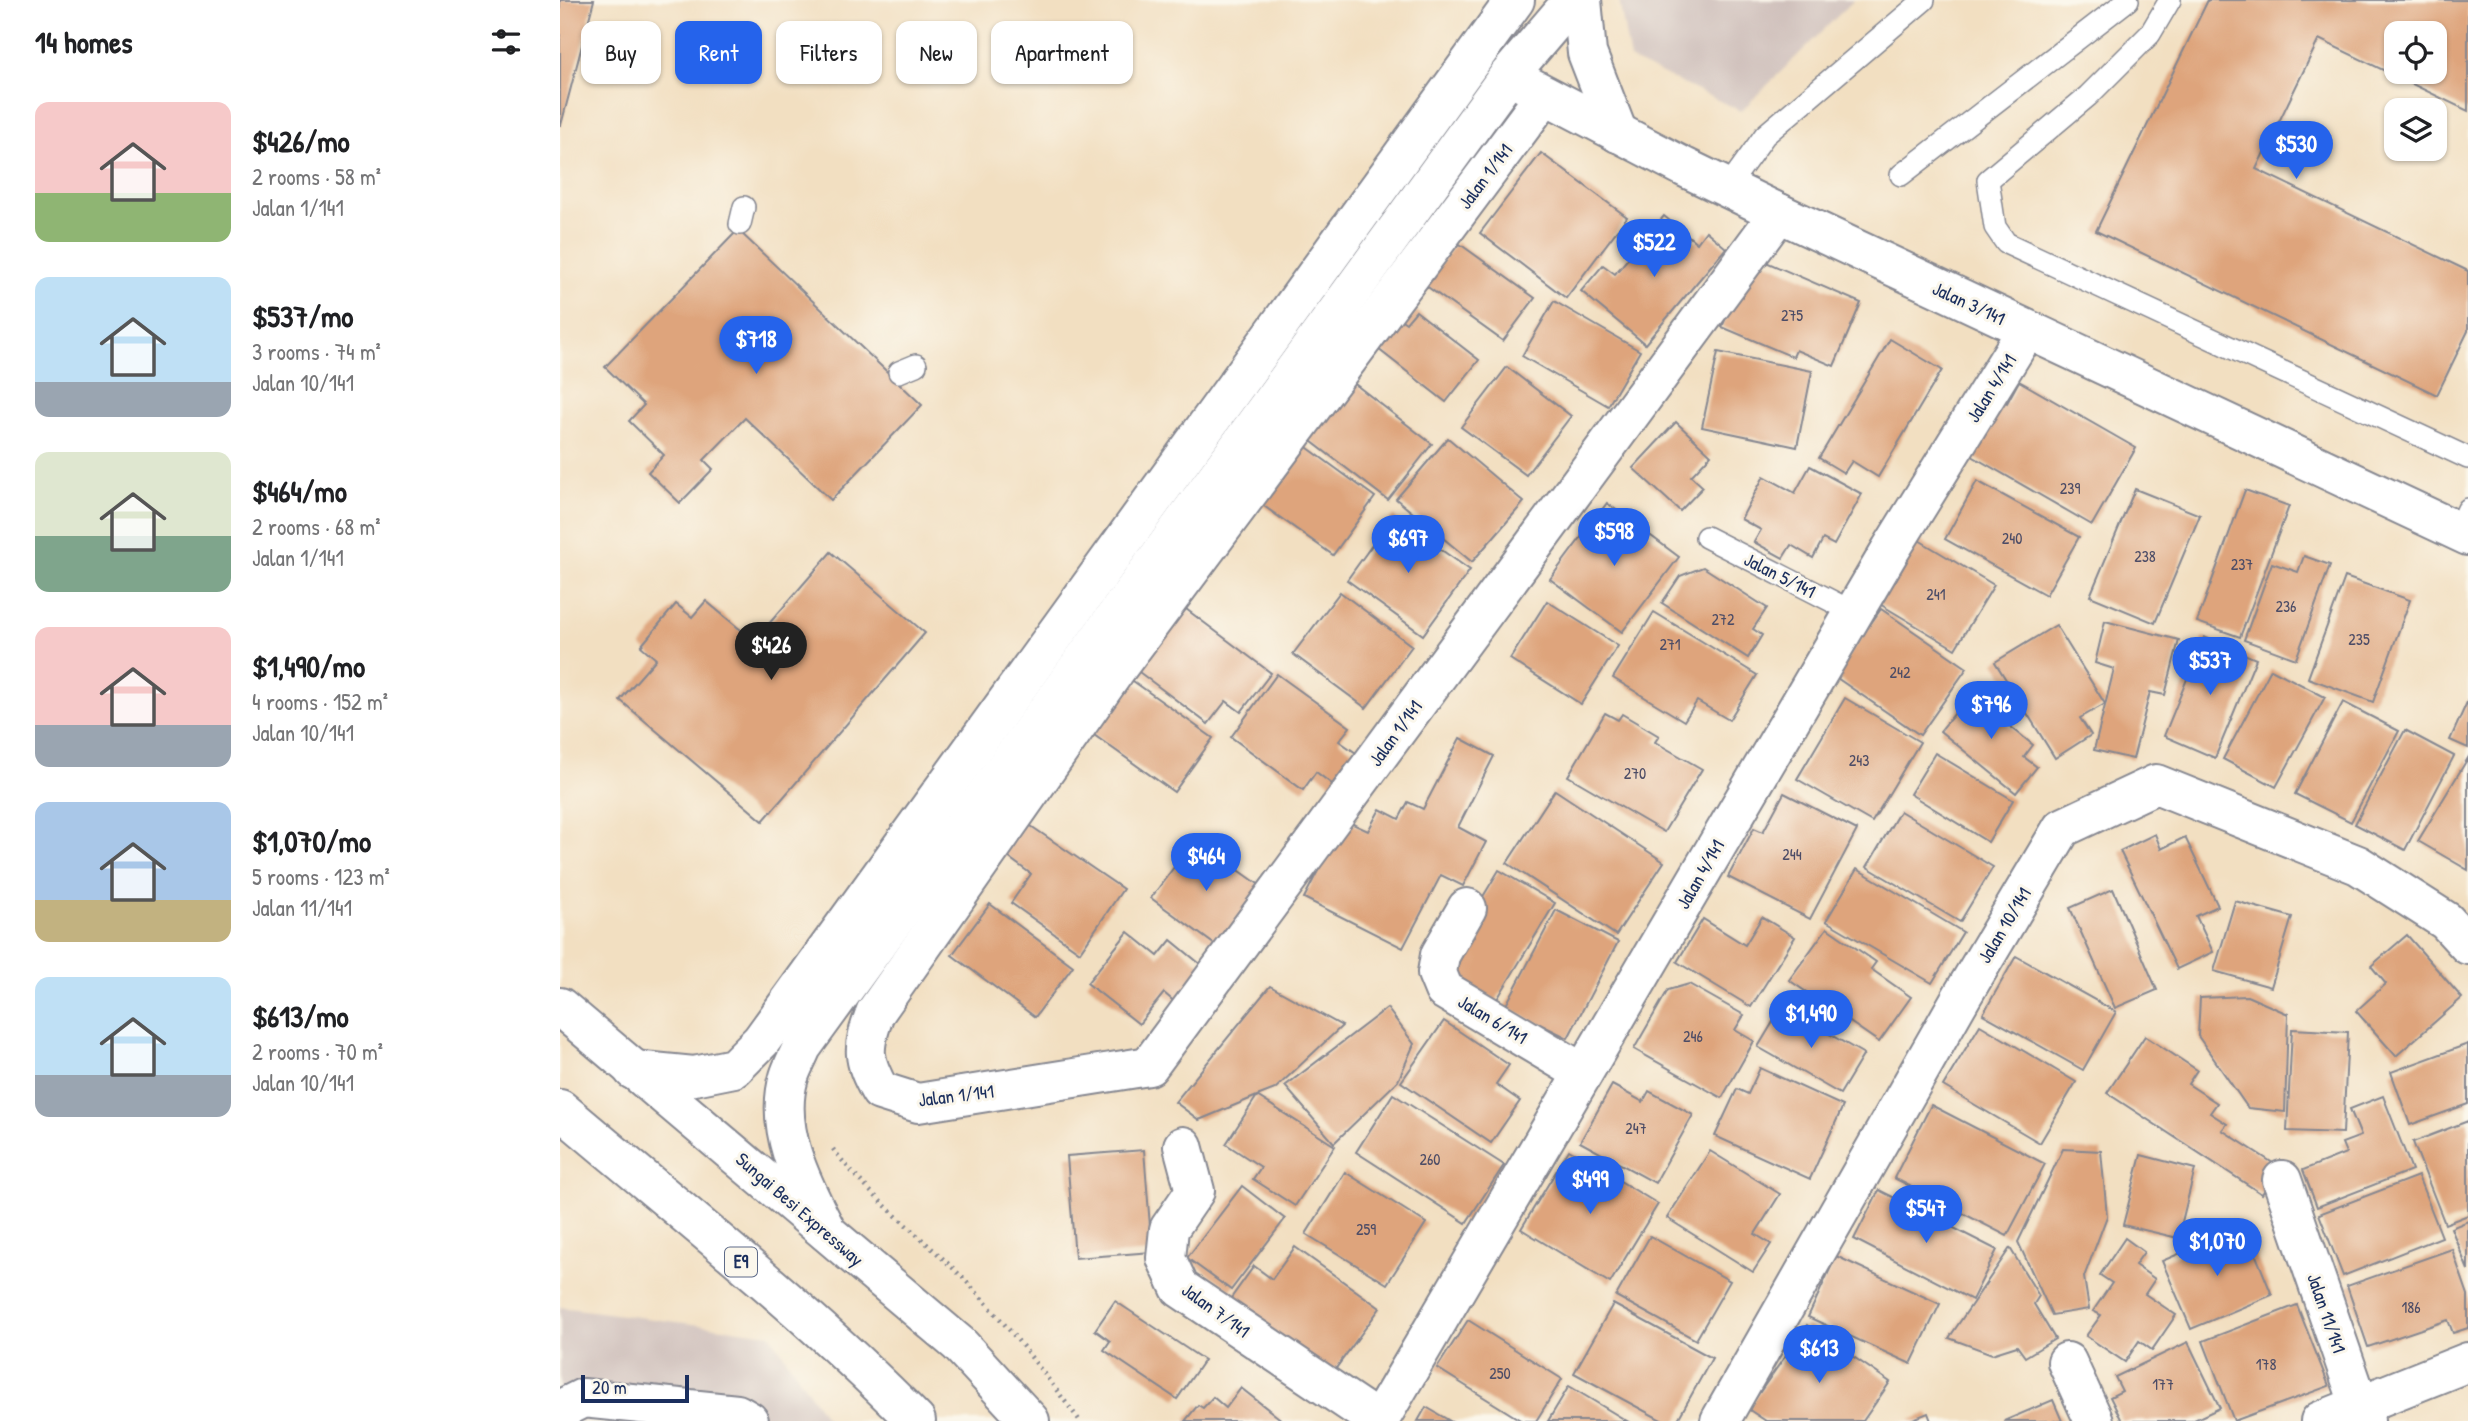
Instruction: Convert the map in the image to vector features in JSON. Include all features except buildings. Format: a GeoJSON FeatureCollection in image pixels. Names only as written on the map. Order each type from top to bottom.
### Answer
{"type":"FeatureCollection","features":[{"type":"Feature","properties":{"kind":"main road"},"geometry":{"type":"LineString","coordinates":[[634,1070],[694,1076],[734,1068],[761,1041],[1516,0]]}},
{"type":"Feature","properties":{"kind":"main road","name":"Jalan 1/141"},"geometry":{"type":"LineString","coordinates":[[827,1232],[792,1155],[785,1113],[788,1079],[802,1047],[1509,75],[1573,0]]}},
{"type":"Feature","properties":{"kind":"main road"},"geometry":{"type":"LineString","coordinates":[[1582,0],[1587,53],[1618,133]]}},
{"type":"Feature","properties":{"kind":"main road","name":"Jalan 3/141"},"geometry":{"type":"LineString","coordinates":[[1476,57],[1727,188],[2026,331],[2465,526]]}},
{"type":"Feature","properties":{"kind":"main road","name":"Jalan 1/141"},"geometry":{"type":"LineString","coordinates":[[1545,95],[1115,671],[875,1013],[866,1038],[867,1067],[880,1091],[918,1103],[1149,1066],[1779,213]]}},
{"type":"Feature","properties":{"kind":"main road","name":"Jalan 4/141"},"geometry":{"type":"LineString","coordinates":[[1378,1421],[1891,549],[2026,331]]}},
{"type":"Feature","properties":{"kind":"main road","name":"Jalan 10/141"},"geometry":{"type":"LineString","coordinates":[[1720,1421],[1962,996],[2062,828],[2156,784],[2358,866],[2446,921],[2468,945]]}},
{"type":"Feature","properties":{"kind":"main road","name":"Jalan 6/141"},"geometry":{"type":"LineString","coordinates":[[1467,908],[1440,955],[1437,973],[1444,990],[1583,1073]]}},
{"type":"Feature","properties":{"kind":"main road","name":"Sungai Besi Expressway"},"geometry":{"type":"LineString","coordinates":[[560,1007],[959,1344],[1030,1421]]}},
{"type":"Feature","properties":{"kind":"main road","name":"E9"},"geometry":{"type":"LineString","coordinates":[[560,1109],[795,1308],[916,1421]]}},
{"type":"Feature","properties":{"kind":"main road","name":"Jalan 7/141"},"geometry":{"type":"LineString","coordinates":[[1183,1146],[1195,1191],[1169,1229],[1166,1258],[1180,1288],[1378,1421]]}},
{"type":"Feature","properties":{"kind":"main road","name":"Jalan 11/141"},"geometry":{"type":"LineString","coordinates":[[2282,1180],[2362,1413]]}},
{"type":"Feature","properties":{"kind":"main road"},"geometry":{"type":"LineString","coordinates":[[2067,1362],[2094,1421]]}},
{"type":"Feature","properties":{"kind":"main road"},"geometry":{"type":"LineString","coordinates":[[2320,1421],[2362,1413],[2468,1362]]}},
{"type":"Feature","properties":{"kind":"main road"},"geometry":{"type":"LineString","coordinates":[[560,1415],[567,1406],[583,1398],[741,1419]]}},
{"type":"Feature","properties":{"kind":"lane"},"geometry":{"type":"LineString","coordinates":[[1727,188],[1765,135],[1924,0]]}},
{"type":"Feature","properties":{"kind":"lane"},"geometry":{"type":"LineString","coordinates":[[1901,175],[2128,0]]}},
{"type":"Feature","properties":{"kind":"lane"},"geometry":{"type":"LineString","coordinates":[[2170,0],[2150,34],[2088,96],[1988,180],[1995,227],[2006,243],[2468,458]]}},
{"type":"Feature","properties":{"kind":"lane","name":"Jalan 5/141"},"geometry":{"type":"LineString","coordinates":[[1706,537],[1855,613]]}},
{"type":"Feature","properties":{"kind":"path"},"geometry":{"type":"LineString","coordinates":[[827,1142],[903,1224],[958,1274],[1029,1354],[1080,1421]]}},
{"type":"Feature","properties":{"kind":"shaded area"},"geometry":{"type":"Polygon","coordinates":[[[1619,0],[1854,0],[1741,111],[1630,59],[1619,0]]]}},
{"type":"Feature","properties":{"kind":"shaded area"},"geometry":{"type":"Polygon","coordinates":[[[560,1307],[770,1334],[828,1421],[560,1421],[560,1307]]]}}]}
